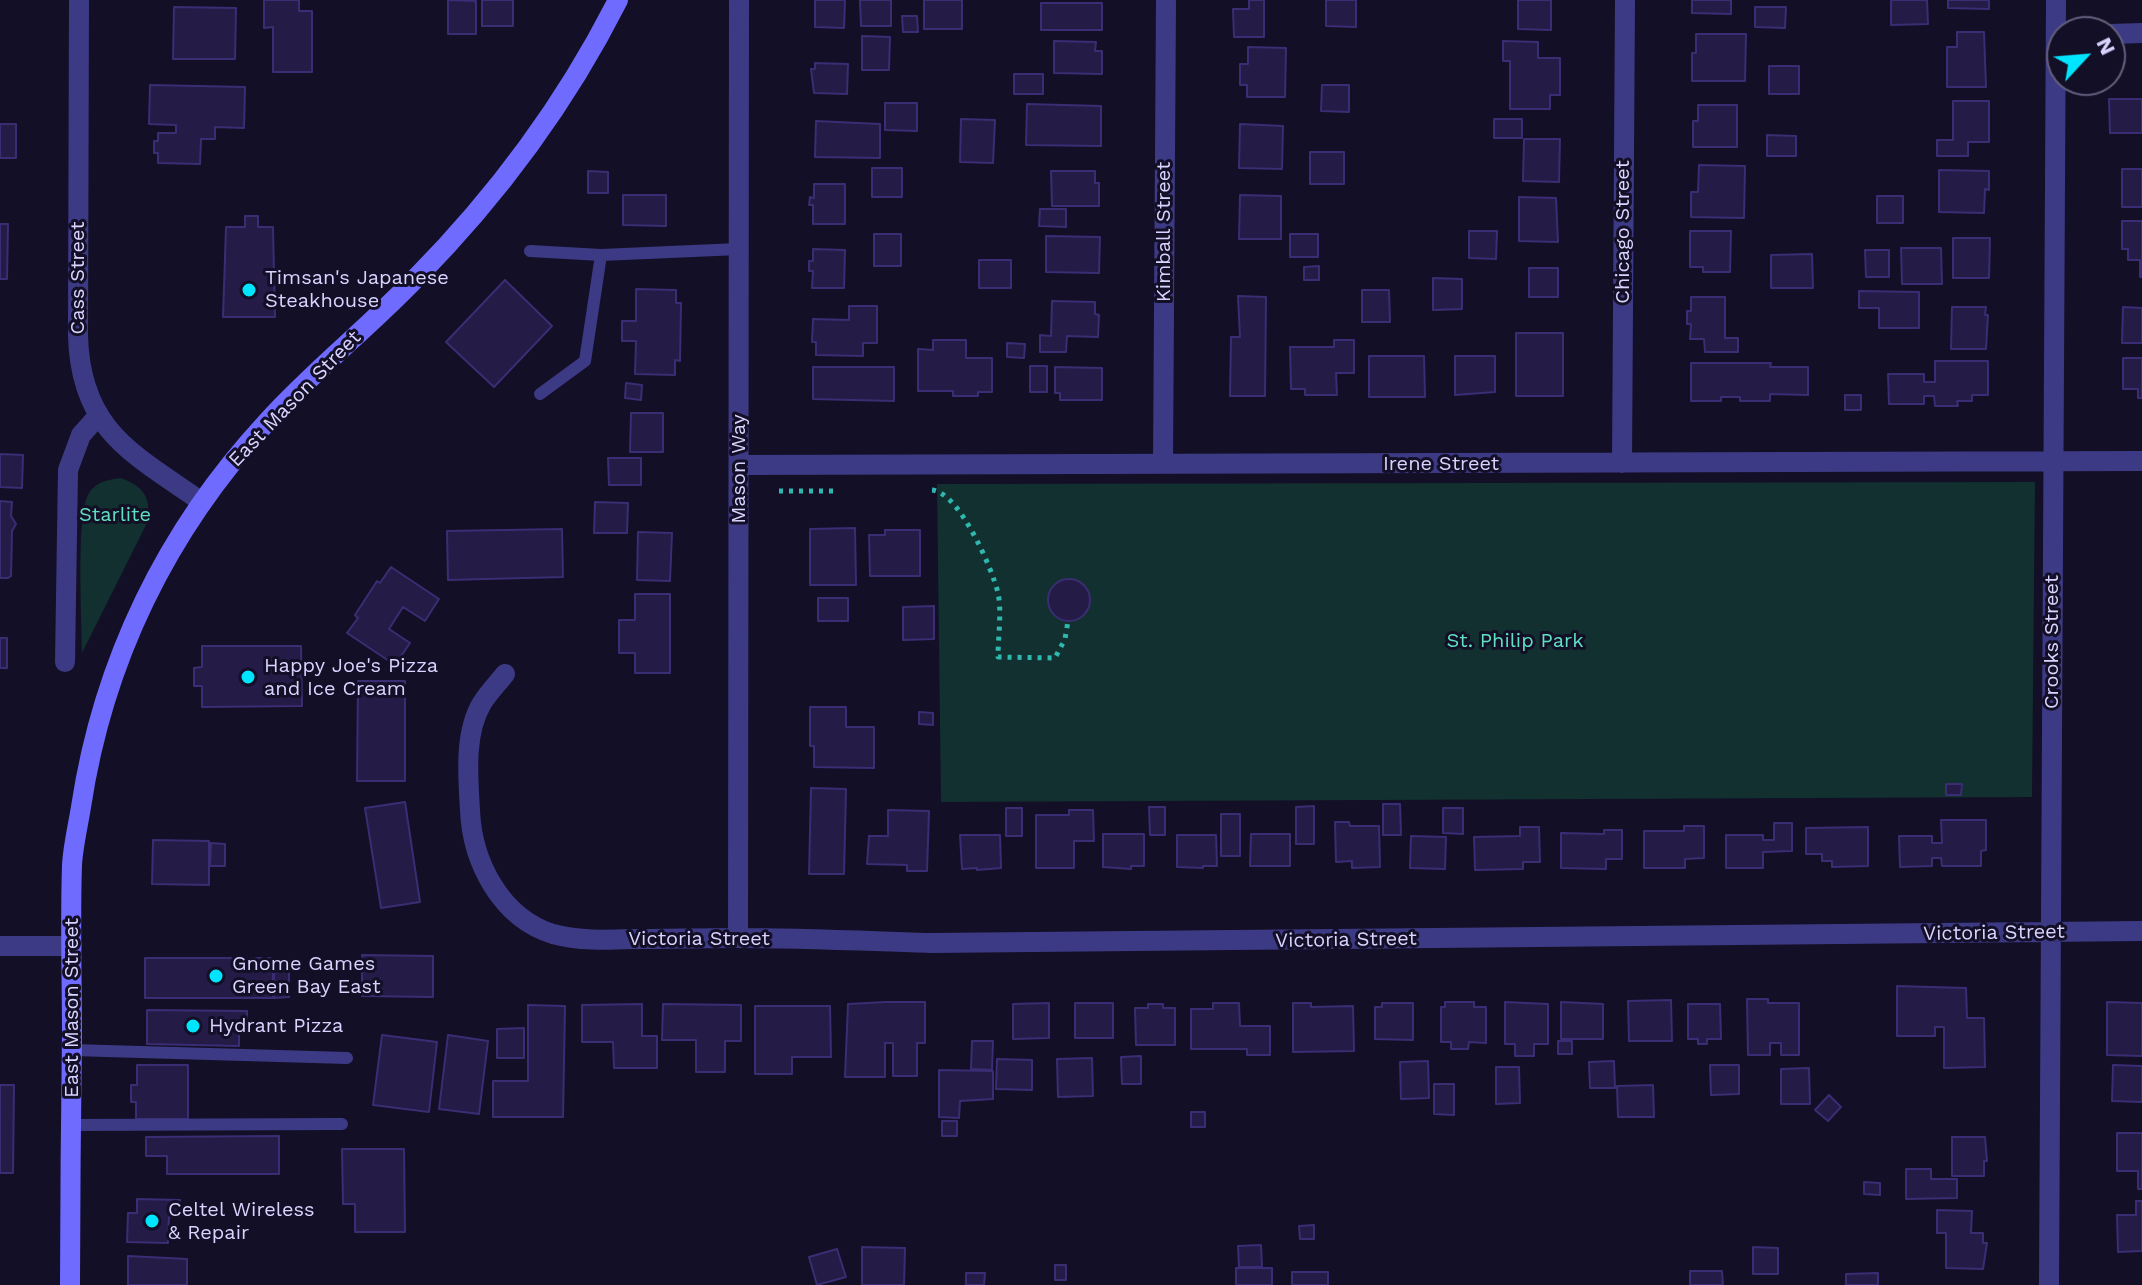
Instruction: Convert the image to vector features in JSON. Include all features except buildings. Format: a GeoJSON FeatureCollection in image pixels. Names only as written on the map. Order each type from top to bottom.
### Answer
{"type":"FeatureCollection","features":[{"type":"Feature","properties":{"kind":"main road","name":"East Mason Street"},"geometry":{"type":"LineString","coordinates":[[70,1285],[72,862],[87,765],[102,705],[123,647],[148,591],[178,537],[220,476],[268,420],[415,280],[476,213],[564,95],[618,0]]}},
{"type":"Feature","properties":{"kind":"street","name":"Cass Street"},"geometry":{"type":"LineString","coordinates":[[79,0],[78,356],[90,399],[111,434],[127,450],[202,502]]}},
{"type":"Feature","properties":{"kind":"street","name":"Mason Way"},"geometry":{"type":"LineString","coordinates":[[738,938],[739,0]]}},
{"type":"Feature","properties":{"kind":"street","name":"Kimball Street"},"geometry":{"type":"LineString","coordinates":[[1163,464],[1166,0]]}},
{"type":"Feature","properties":{"kind":"street","name":"Chicago Street"},"geometry":{"type":"LineString","coordinates":[[1622,463],[1625,0]]}},
{"type":"Feature","properties":{"kind":"street","name":"Crooks Street"},"geometry":{"type":"LineString","coordinates":[[2049,1285],[2058,96]]}},
{"type":"Feature","properties":{"kind":"street"},"geometry":{"type":"LineString","coordinates":[[65,662],[68,470],[81,435],[98,416]]}},
{"type":"Feature","properties":{"kind":"street","name":"Irene Street"},"geometry":{"type":"LineString","coordinates":[[740,465],[2142,461]]}},
{"type":"Feature","properties":{"kind":"street","name":"Victoria Street"},"geometry":{"type":"LineString","coordinates":[[505,674],[481,705],[472,736],[468,764],[470,828],[475,850],[488,879],[503,900],[528,921],[552,933],[585,940],[738,938],[931,943],[2142,931]]}},
{"type":"Feature","properties":{"kind":"street"},"geometry":{"type":"LineString","coordinates":[[0,946],[72,946]]}},
{"type":"Feature","properties":{"kind":"lane"},"geometry":{"type":"LineString","coordinates":[[530,251],[601,255],[739,249]]}},
{"type":"Feature","properties":{"kind":"lane"},"geometry":{"type":"LineString","coordinates":[[540,394],[585,361],[601,255]]}},
{"type":"Feature","properties":{"kind":"lane"},"geometry":{"type":"LineString","coordinates":[[72,1050],[347,1058]]}},
{"type":"Feature","properties":{"kind":"lane"},"geometry":{"type":"LineString","coordinates":[[71,1125],[342,1124]]}},
{"type":"Feature","properties":{"kind":"path"},"geometry":{"type":"LineString","coordinates":[[917,490],[942,491],[953,500],[979,547],[999,595],[998,657],[1055,658],[1065,639],[1068,621]]}},
{"type":"Feature","properties":{"kind":"path"},"geometry":{"type":"LineString","coordinates":[[779,491],[840,491]]}},
{"type":"Feature","properties":{"kind":"green space","name":"Starlite"},"geometry":{"type":"Polygon","coordinates":[[[120,478],[136,485],[145,495],[148,516],[82,653],[81,546],[84,507],[94,487],[120,478]]]}},
{"type":"Feature","properties":{"kind":"green space","name":"St. Philip Park"},"geometry":{"type":"Polygon","coordinates":[[[2035,482],[2032,797],[941,802],[937,484],[2035,482]]]}},
{"type":"Feature","properties":{"kind":"place","name":"Timsan's Japanese Steakhouse"},"geometry":{"type":"Point","coordinates":[249,290]}},
{"type":"Feature","properties":{"kind":"place","name":"Happy Joe's Pizza and Ice Cream"},"geometry":{"type":"Point","coordinates":[248,677]}},
{"type":"Feature","properties":{"kind":"place","name":"Gnome Games Green Bay East"},"geometry":{"type":"Point","coordinates":[216,976]}},
{"type":"Feature","properties":{"kind":"place","name":"Hydrant Pizza"},"geometry":{"type":"Point","coordinates":[193,1026]}},
{"type":"Feature","properties":{"kind":"place","name":"Celtel Wireless & Repair"},"geometry":{"type":"Point","coordinates":[152,1221]}}]}
